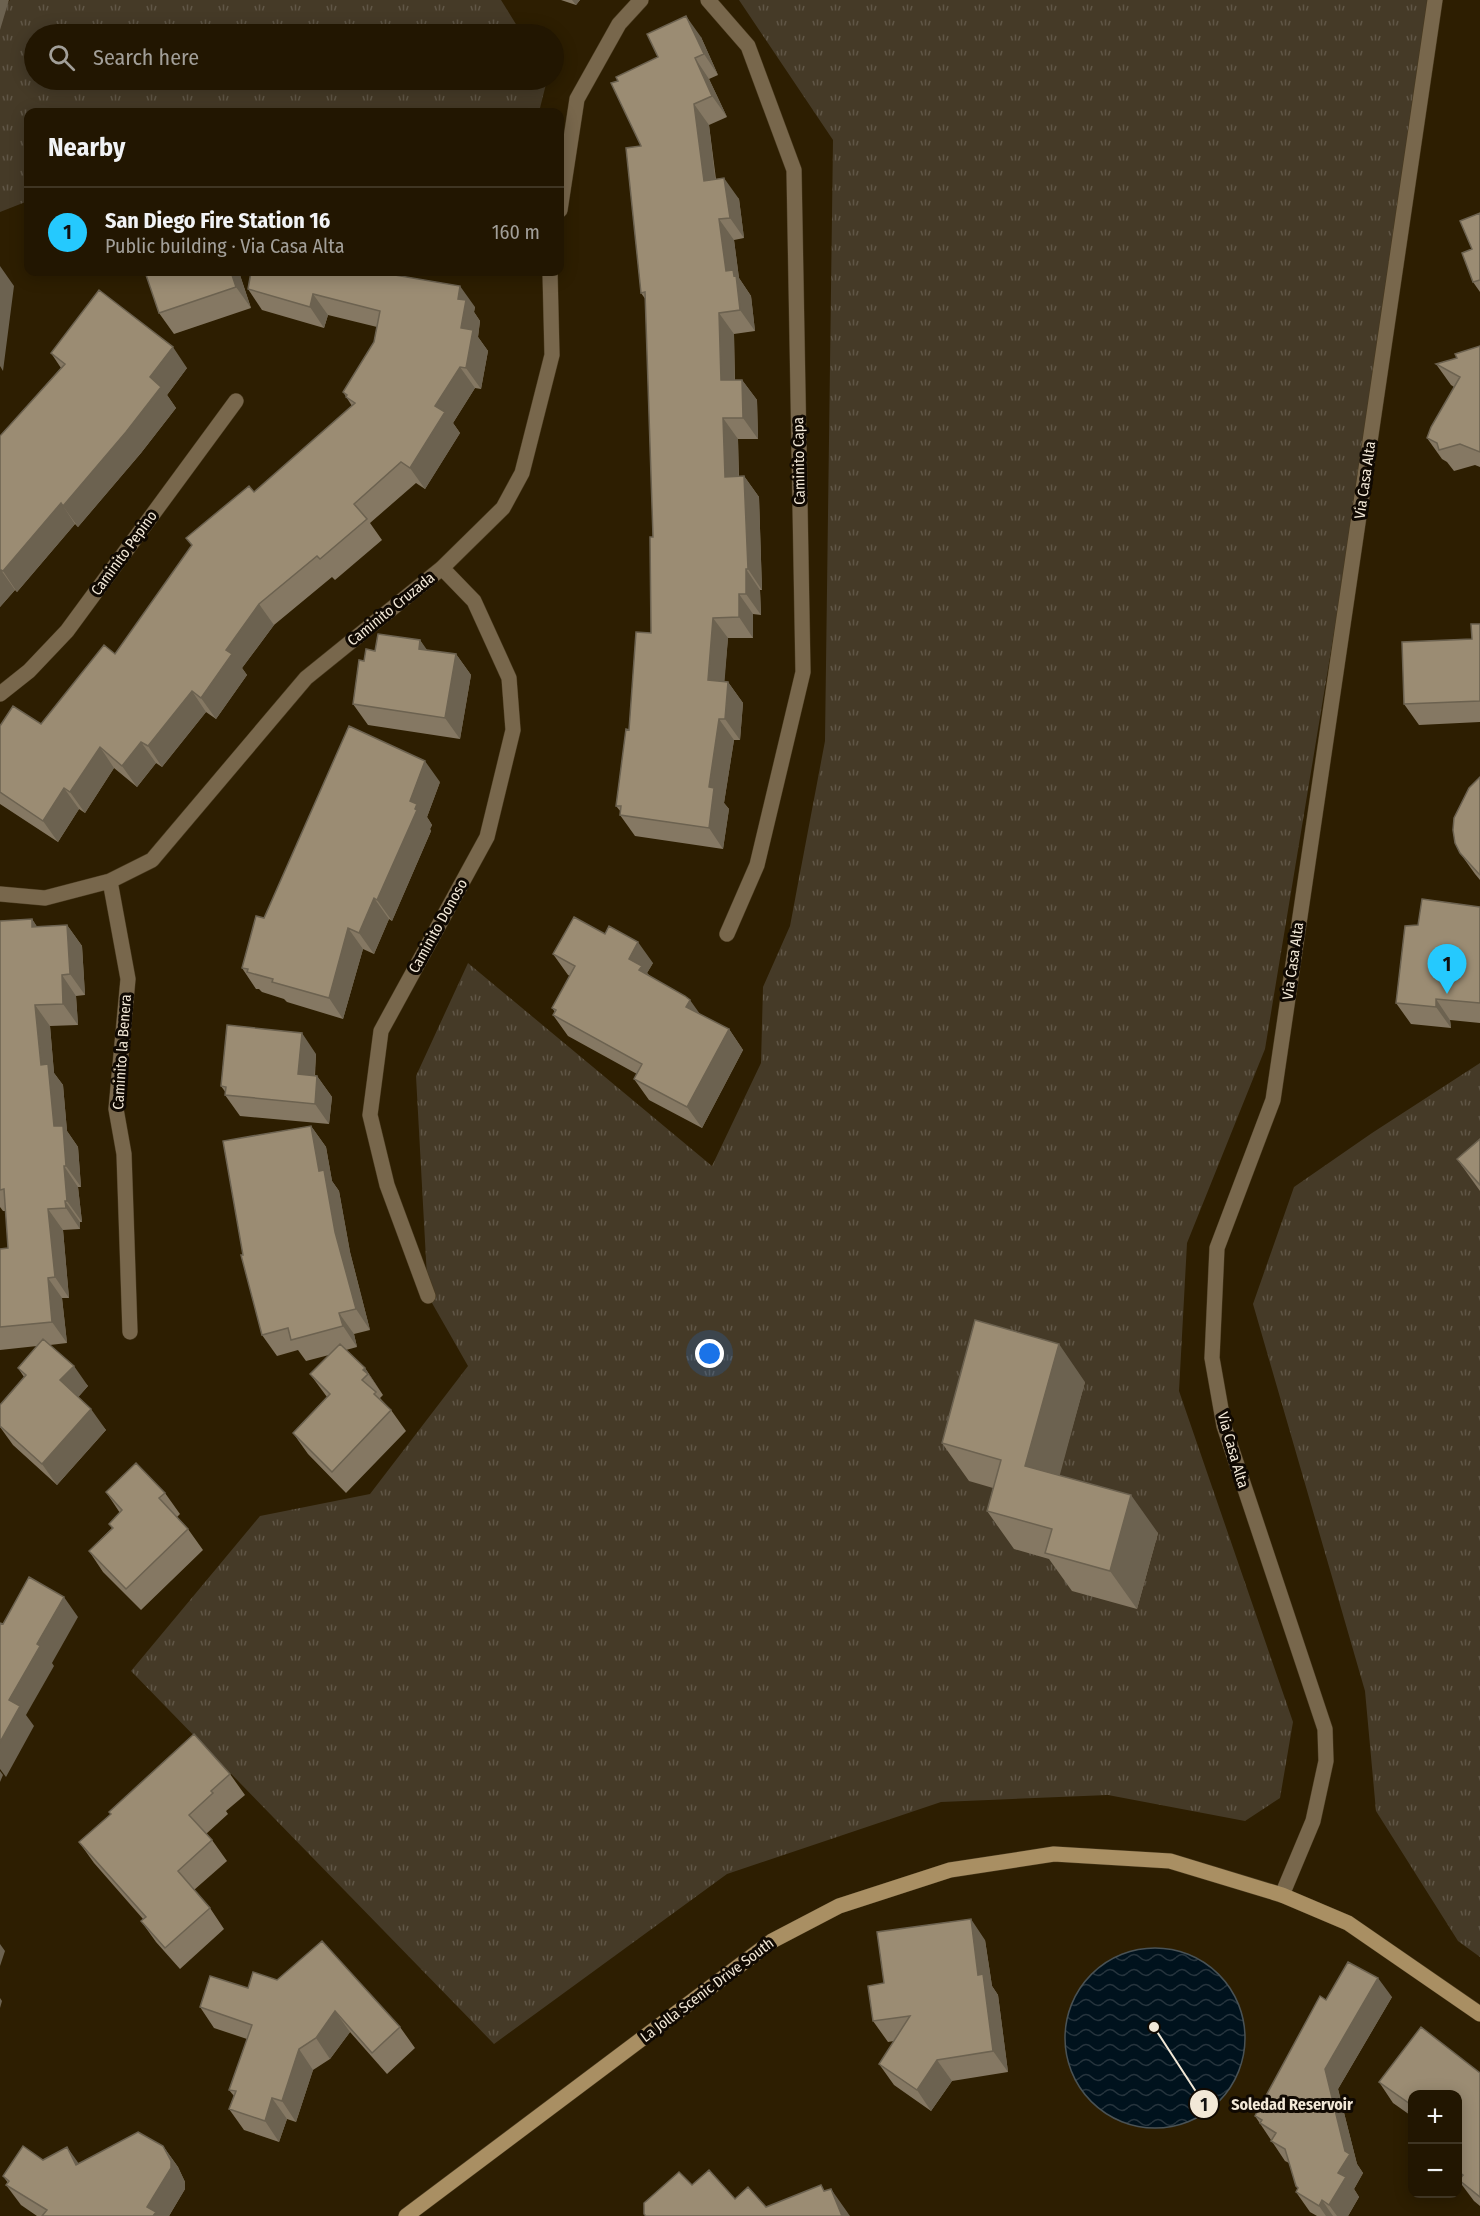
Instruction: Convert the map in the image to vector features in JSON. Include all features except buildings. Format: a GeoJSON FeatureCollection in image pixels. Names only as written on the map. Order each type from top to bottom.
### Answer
{"type":"FeatureCollection","features":[{"type":"Feature","properties":{"kind":"street"},"geometry":{"type":"LineString","coordinates":[[564,184],[577,99],[620,24],[641,0]]}},
{"type":"Feature","properties":{"kind":"street","name":"Caminito Capa"},"geometry":{"type":"LineString","coordinates":[[708,0],[748,46],[794,170],[803,672],[758,865],[727,934]]}},
{"type":"Feature","properties":{"kind":"street","name":"Via Casa Alta"},"geometry":{"type":"LineString","coordinates":[[1282,1895],[1313,1821],[1326,1761],[1324,1729],[1224,1426],[1212,1358],[1216,1248],[1273,1100],[1435,0]]}},
{"type":"Feature","properties":{"kind":"street","name":"Caminito Cruzada"},"geometry":{"type":"LineString","coordinates":[[0,894],[45,898],[110,881],[152,860],[306,678],[442,568],[503,508],[522,473],[552,355],[550,276]]}},
{"type":"Feature","properties":{"kind":"street","name":"Caminito Pepino"},"geometry":{"type":"LineString","coordinates":[[0,694],[29,671],[67,631],[236,401]]}},
{"type":"Feature","properties":{"kind":"street","name":"Caminito Donoso"},"geometry":{"type":"LineString","coordinates":[[428,1296],[387,1185],[370,1115],[381,1031],[487,837],[513,729],[509,678],[474,601],[442,568]]}},
{"type":"Feature","properties":{"kind":"street","name":"Caminito la Benera"},"geometry":{"type":"LineString","coordinates":[[110,881],[128,979],[116,1109],[124,1154],[130,1332]]}},
{"type":"Feature","properties":{"kind":"street","name":"La Jolla Scenic Drive South"},"geometry":{"type":"LineString","coordinates":[[406,2216],[772,1941],[839,1906],[950,1870],[1054,1854],[1170,1861],[1282,1895],[1348,1923],[1480,2014]]}},
{"type":"Feature","properties":{"kind":"green space"},"geometry":{"type":"Polygon","coordinates":[[[10,0],[501,0],[516,24],[24,24],[24,90],[544,90],[540,108],[24,108],[24,203],[0,212],[0,14],[10,0]]]}},
{"type":"Feature","properties":{"kind":"green space"},"geometry":{"type":"Polygon","coordinates":[[[739,0],[1439,0],[1265,1049],[1187,1243],[1179,1391],[1293,1722],[1280,1798],[1245,1821],[1108,1795],[941,1802],[727,1874],[494,2044],[131,1671],[260,1516],[370,1494],[468,1366],[428,1296],[416,1076],[468,963],[712,1166],[761,1063],[763,987],[790,926],[825,741],[833,140],[739,0]]]}},
{"type":"Feature","properties":{"kind":"green space"},"geometry":{"type":"Polygon","coordinates":[[[1480,1063],[1480,1957],[1458,1941],[1376,1811],[1365,1691],[1253,1304],[1294,1187],[1480,1063]]]}},
{"type":"Feature","properties":{"kind":"water"},"geometry":{"type":"Polygon","coordinates":[[[1155,1948],[1189,1955],[1205,1963],[1219,1974],[1230,1988],[1238,2004],[1245,2038],[1238,2072],[1230,2088],[1219,2102],[1205,2113],[1189,2121],[1155,2128],[1121,2121],[1105,2113],[1091,2102],[1080,2088],[1072,2072],[1065,2038],[1072,2004],[1080,1988],[1091,1974],[1105,1963],[1121,1955],[1155,1948]]]}},
{"type":"Feature","properties":{"kind":"place","name":"San Diego Fire Station 16"},"geometry":{"type":"Point","coordinates":[1447,994]}},
{"type":"Feature","properties":{"kind":"place","name":"Soledad Reservoir"},"geometry":{"type":"Point","coordinates":[1154,2027]}}]}
